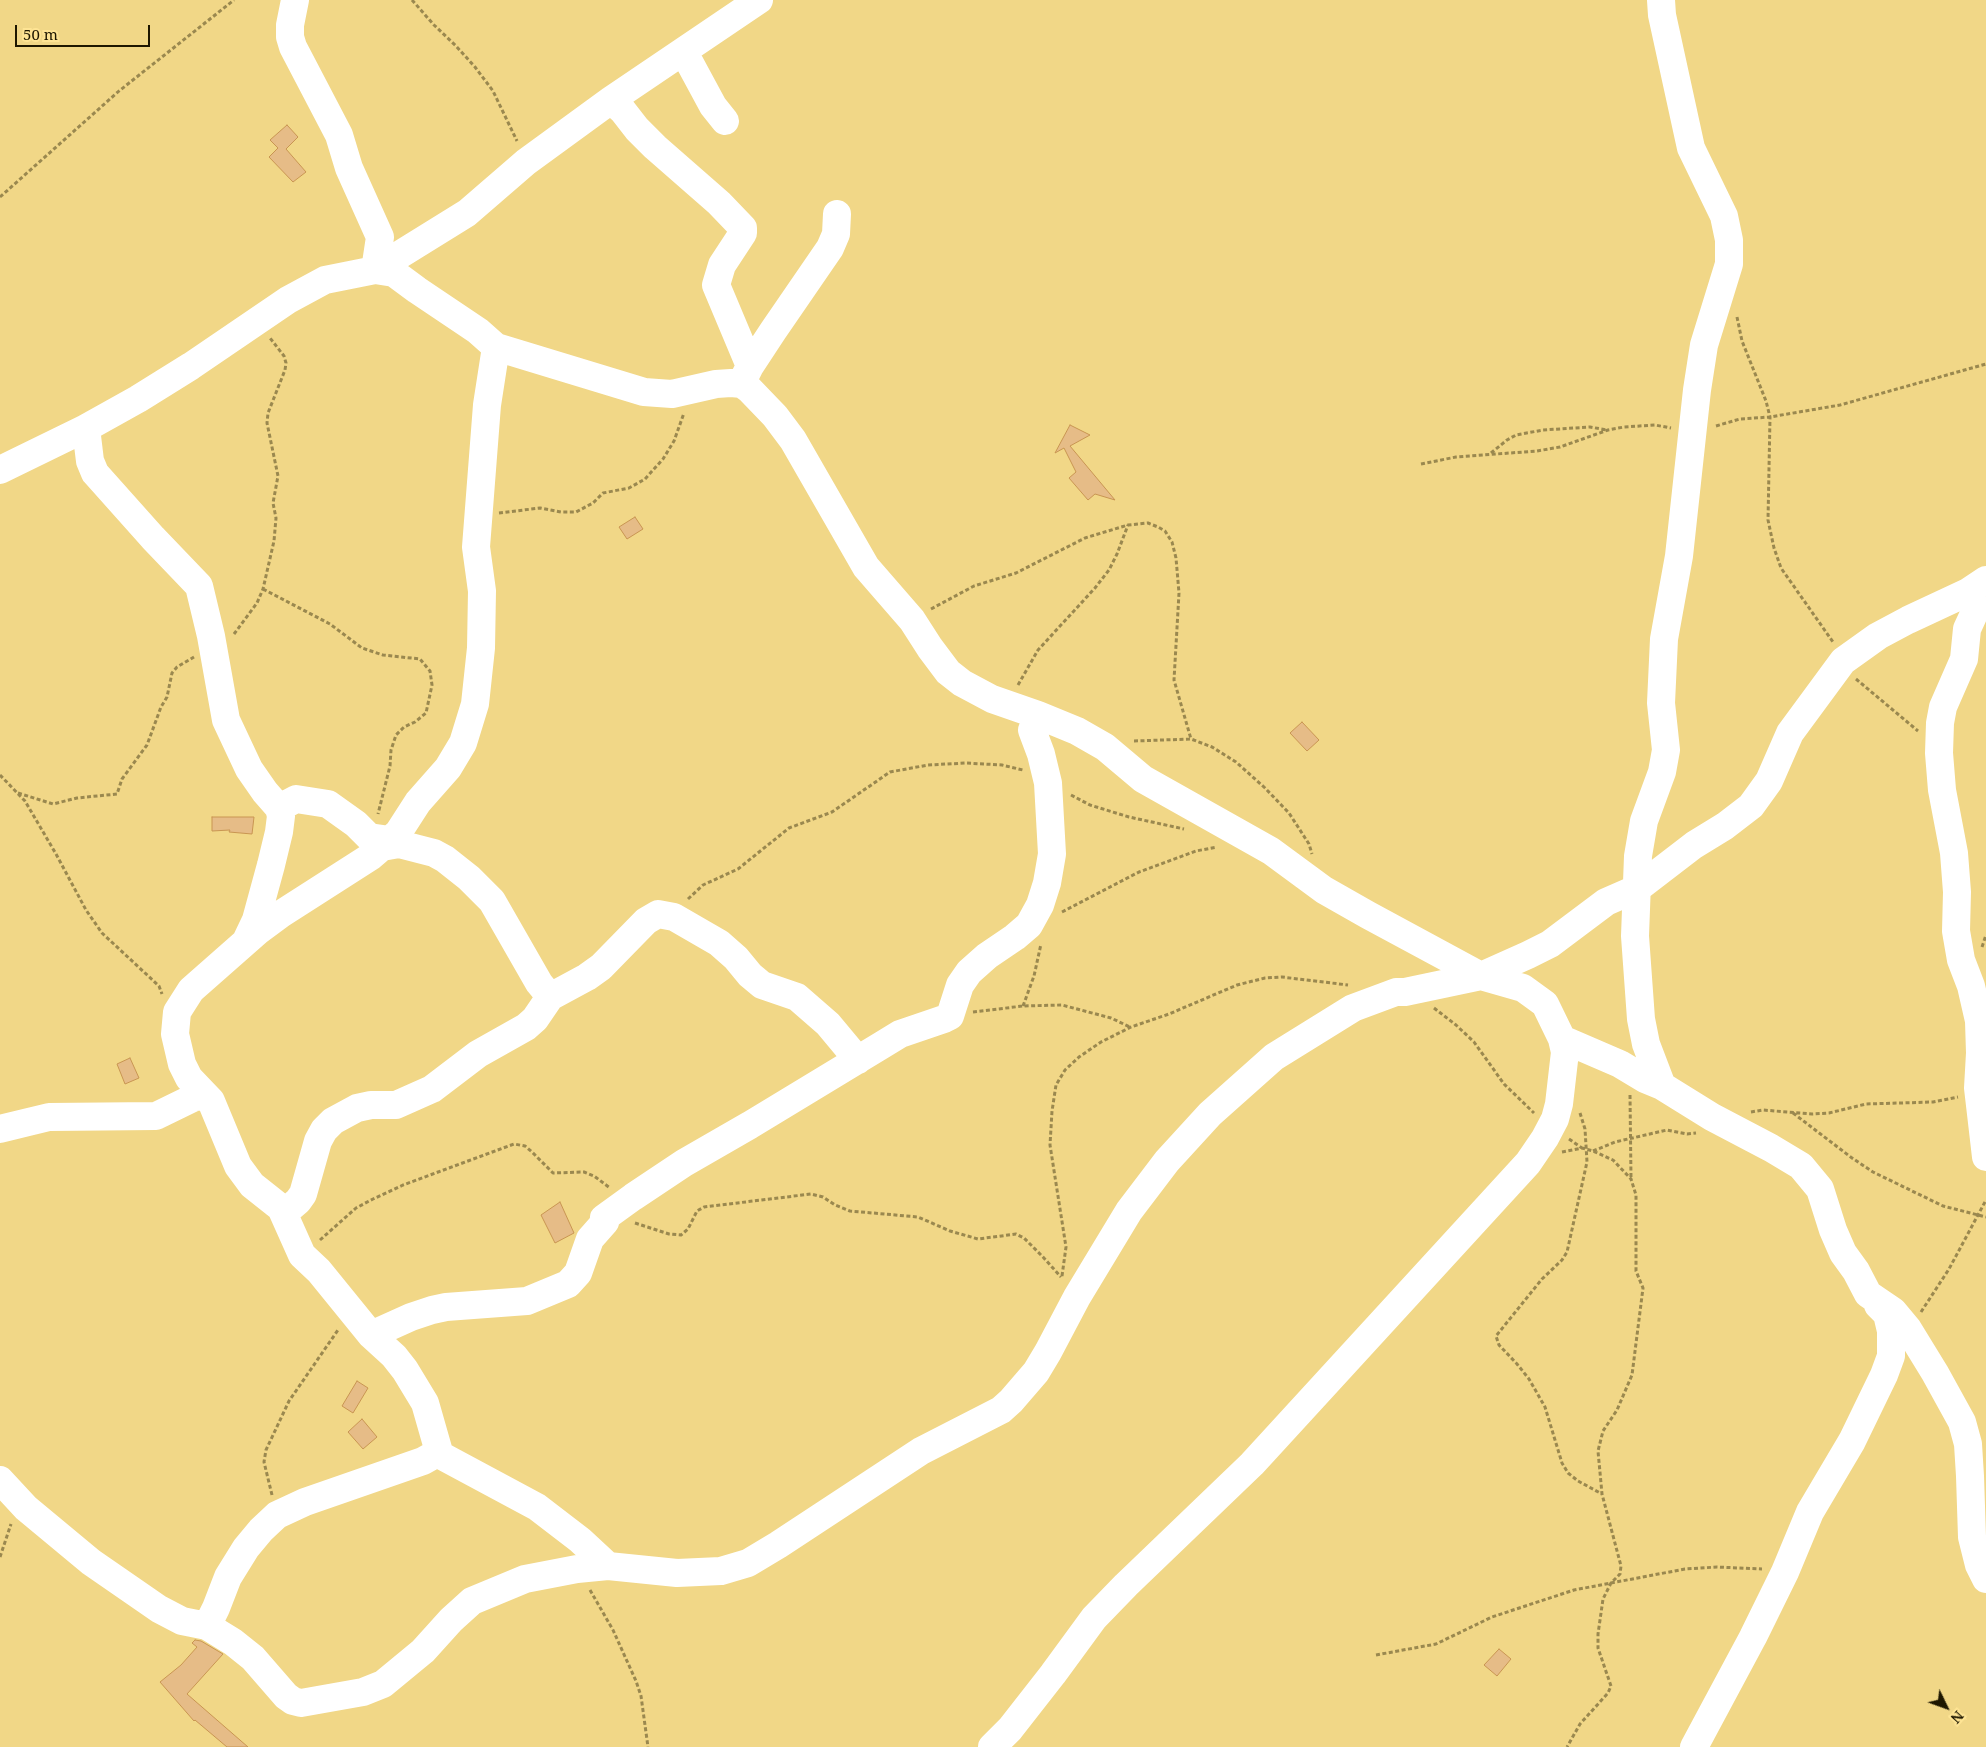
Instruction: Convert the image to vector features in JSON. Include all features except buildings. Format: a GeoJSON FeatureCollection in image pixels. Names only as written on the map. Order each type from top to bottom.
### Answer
{"type":"FeatureCollection","features":[{"type":"Feature","properties":{"kind":"street"},"geometry":{"type":"LineString","coordinates":[[295,0],[290,25],[290,37],[293,47],[339,135],[349,168],[380,237],[375,270]]}},
{"type":"Feature","properties":{"kind":"street"},"geometry":{"type":"LineString","coordinates":[[375,270],[467,213],[526,162],[611,100],[759,0]]}},
{"type":"Feature","properties":{"kind":"street"},"geometry":{"type":"LineString","coordinates":[[1661,0],[1662,15],[1692,148],[1724,216],[1729,240],[1729,264],[1704,345],[1697,390],[1694,432],[1679,556],[1664,639],[1661,703],[1666,750],[1662,772],[1644,821],[1638,856],[1638,888],[1634,936],[1641,1019],[1646,1044],[1662,1086]]}},
{"type":"Feature","properties":{"kind":"street"},"geometry":{"type":"LineString","coordinates":[[678,56],[686,56],[713,106],[725,121]]}},
{"type":"Feature","properties":{"kind":"street"},"geometry":{"type":"LineString","coordinates":[[611,100],[624,111],[637,129],[655,147],[743,228],[743,233],[722,265],[716,285],[718,294],[734,326],[746,375],[761,400],[793,440],[866,567],[912,620],[948,672],[976,692],[1077,731],[1105,747],[1143,779],[1271,851],[1324,890],[1481,976],[1523,988],[1545,1004],[1562,1039],[1565,1052],[1559,1104],[1555,1119],[1528,1163],[1252,1464],[1094,1618],[1010,1729],[992,1747]]}},
{"type":"Feature","properties":{"kind":"street"},"geometry":{"type":"LineString","coordinates":[[0,470],[138,400],[288,300],[324,280],[375,270],[394,273],[478,331],[496,347],[644,392],[660,394],[682,392],[746,375],[830,248],[836,234],[837,214]]}},
{"type":"Feature","properties":{"kind":"street"},"geometry":{"type":"LineString","coordinates":[[496,347],[487,405],[476,547],[482,590],[482,648],[475,704],[463,743],[448,768],[418,802],[403,827],[376,842],[370,857],[326,887],[301,899],[245,942],[191,990],[180,1005],[176,1020],[177,1046],[182,1064],[189,1078],[211,1101],[238,1166],[252,1185],[281,1208],[302,1255],[319,1271],[371,1335],[394,1356],[415,1384],[425,1404],[439,1452],[457,1466],[538,1507],[580,1540],[608,1566]]}},
{"type":"Feature","properties":{"kind":"street"},"geometry":{"type":"LineString","coordinates":[[86,428],[90,461],[95,473],[152,538],[199,586],[226,720],[249,769],[279,808],[281,816],[279,832],[271,865],[256,920],[245,942]]}},
{"type":"Feature","properties":{"kind":"street"},"geometry":{"type":"LineString","coordinates":[[6,1488],[91,1562],[159,1609],[182,1621],[207,1626],[253,1658],[286,1696],[293,1701],[301,1703],[363,1692],[383,1684],[423,1651],[450,1620],[472,1601],[526,1580],[577,1569],[608,1566],[677,1573],[721,1571],[748,1563],[921,1451],[1001,1410],[1012,1402],[1036,1372],[1048,1352],[1069,1287],[1167,1162],[1210,1114],[1274,1058],[1353,1008],[1396,992],[1406,992],[1481,976],[1550,944],[1606,902],[1638,888],[1694,845],[1726,826],[1751,806],[1769,781],[1790,733],[1844,661],[1886,632],[1968,592],[1986,580]]}},
{"type":"Feature","properties":{"kind":"street"},"geometry":{"type":"LineString","coordinates":[[1986,588],[1967,629],[1964,659],[1943,707],[1940,724],[1939,753],[1940,775],[1954,853],[1957,892],[1956,931],[1961,960],[1971,986],[1979,1021],[1978,1088],[1986,1157]]}},
{"type":"Feature","properties":{"kind":"street"},"geometry":{"type":"LineString","coordinates":[[371,1335],[432,1310],[466,1305],[519,1303],[535,1299],[563,1286],[578,1273],[590,1239],[605,1222],[604,1218],[626,1202],[684,1163],[900,1034],[950,1016],[960,985],[969,972],[987,956],[1015,938],[1029,925],[1040,905],[1047,883],[1052,854],[1048,783],[1041,754],[1032,730]]}},
{"type":"Feature","properties":{"kind":"street"},"geometry":{"type":"LineString","coordinates":[[279,808],[296,799],[328,804],[356,824],[376,842],[399,844],[434,853],[455,867],[492,901],[539,984],[548,994],[548,999]]}},
{"type":"Feature","properties":{"kind":"street"},"geometry":{"type":"LineString","coordinates":[[284,1213],[303,1194],[318,1141],[324,1130],[333,1121],[357,1108],[371,1105],[396,1105],[423,1094],[478,1054],[526,1027],[535,1019],[548,999],[587,977],[627,942],[646,920],[658,914],[674,917],[719,943],[736,958],[750,976],[762,985],[797,997],[828,1024],[858,1060]]}},
{"type":"Feature","properties":{"kind":"street"},"geometry":{"type":"LineString","coordinates":[[1562,1039],[1620,1064],[1645,1079],[1662,1086],[1712,1117],[1801,1166],[1820,1189],[1833,1230],[1844,1253],[1868,1294],[1887,1314],[1891,1331],[1891,1356],[1884,1375],[1852,1441],[1810,1512],[1785,1572],[1753,1637],[1694,1747]]}},
{"type":"Feature","properties":{"kind":"street"},"geometry":{"type":"LineString","coordinates":[[0,1129],[49,1117],[156,1116],[195,1097],[205,1096],[211,1101]]}},
{"type":"Feature","properties":{"kind":"street"},"geometry":{"type":"LineString","coordinates":[[1868,1294],[1893,1311],[1908,1329],[1962,1422],[1968,1444],[1972,1537],[1979,1565],[1986,1579]]}},
{"type":"Feature","properties":{"kind":"street"},"geometry":{"type":"LineString","coordinates":[[1891,1356],[1905,1344],[1909,1336],[1908,1329]]}},
{"type":"Feature","properties":{"kind":"street"},"geometry":{"type":"LineString","coordinates":[[1970,1476],[1986,1442]]}},
{"type":"Feature","properties":{"kind":"street"},"geometry":{"type":"LineString","coordinates":[[207,1626],[228,1577],[246,1548],[275,1517],[292,1507],[423,1461],[439,1452]]}},
{"type":"Feature","properties":{"kind":"path"},"geometry":{"type":"LineString","coordinates":[[0,197],[119,91],[234,0]]}},
{"type":"Feature","properties":{"kind":"path"},"geometry":{"type":"LineString","coordinates":[[412,0],[476,67],[493,91],[526,162]]}},
{"type":"Feature","properties":{"kind":"path"},"geometry":{"type":"LineString","coordinates":[[1736,316],[1742,341],[1766,401],[1770,417],[1768,520],[1774,548],[1781,568],[1828,633],[1854,677],[1876,697],[1908,721],[1939,753]]}},
{"type":"Feature","properties":{"kind":"path"},"geometry":{"type":"LineString","coordinates":[[15,792],[53,804],[77,798],[117,794],[122,779],[147,745],[161,707],[167,697],[172,673],[177,667],[200,653],[213,649],[257,603],[263,588],[274,541],[276,518],[274,503],[278,481],[267,423],[268,413],[286,363],[284,356],[274,341],[253,323]]}},
{"type":"Feature","properties":{"kind":"path"},"geometry":{"type":"LineString","coordinates":[[1421,464],[1491,453],[1537,451],[1560,447],[1608,430],[1624,427],[1655,425],[1694,432],[1740,419],[1770,417],[1840,406],[1986,364]]}},
{"type":"Feature","properties":{"kind":"path"},"geometry":{"type":"LineString","coordinates":[[479,517],[520,509],[540,508],[561,512],[576,512],[593,503],[603,493],[629,488],[638,483],[655,469],[674,442],[685,410],[686,397],[682,392]]}},
{"type":"Feature","properties":{"kind":"path"},"geometry":{"type":"LineString","coordinates":[[1491,453],[1516,435],[1567,427],[1590,427],[1608,430]]}},
{"type":"Feature","properties":{"kind":"path"},"geometry":{"type":"LineString","coordinates":[[912,620],[974,586],[1016,573],[1085,538],[1128,525],[1148,523],[1158,527],[1165,531],[1172,542],[1176,558],[1179,593],[1174,680],[1191,739]]}},
{"type":"Feature","properties":{"kind":"path"},"geometry":{"type":"LineString","coordinates":[[1009,704],[1038,650],[1109,570],[1128,525]]}},
{"type":"Feature","properties":{"kind":"path"},"geometry":{"type":"LineString","coordinates":[[263,588],[330,624],[362,648],[383,655],[420,659],[430,671],[432,685],[426,713],[415,722],[404,727],[396,736],[391,750],[390,766],[378,814],[376,842]]}},
{"type":"Feature","properties":{"kind":"path"},"geometry":{"type":"LineString","coordinates":[[1105,747],[1138,740],[1191,739],[1212,747],[1236,762],[1289,813],[1309,844],[1324,890]]}},
{"type":"Feature","properties":{"kind":"path"},"geometry":{"type":"LineString","coordinates":[[674,917],[697,889],[738,869],[789,828],[832,812],[890,772],[928,765],[966,762],[1002,765],[1030,771],[1048,783],[1090,805],[1129,817],[1186,830]]}},
{"type":"Feature","properties":{"kind":"path"},"geometry":{"type":"LineString","coordinates":[[0,775],[25,801],[86,910],[102,933],[159,986],[162,990],[162,1000]]}},
{"type":"Feature","properties":{"kind":"path"},"geometry":{"type":"LineString","coordinates":[[1056,915],[1139,872],[1196,851],[1221,846]]}},
{"type":"Feature","properties":{"kind":"path"},"geometry":{"type":"LineString","coordinates":[[1023,1006],[1038,960],[1041,939]]}},
{"type":"Feature","properties":{"kind":"path"},"geometry":{"type":"LineString","coordinates":[[1069,1287],[1066,1247],[1050,1145],[1056,1085],[1065,1070],[1079,1057],[1101,1042],[1131,1027],[1169,1014],[1237,985],[1265,978],[1311,980],[1353,985]]}},
{"type":"Feature","properties":{"kind":"path"},"geometry":{"type":"LineString","coordinates":[[1406,992],[1435,1008],[1474,1042],[1504,1084],[1530,1110],[1547,1122],[1545,1138]]}},
{"type":"Feature","properties":{"kind":"path"},"geometry":{"type":"LineString","coordinates":[[950,1016],[1023,1006],[1062,1006],[1111,1018],[1131,1027]]}},
{"type":"Feature","properties":{"kind":"path"},"geometry":{"type":"LineString","coordinates":[[1568,1747],[1580,1724],[1611,1686],[1598,1648],[1598,1634],[1603,1599],[1610,1583],[1620,1574],[1621,1566],[1602,1494],[1598,1468],[1598,1451],[1603,1431],[1625,1394],[1632,1375],[1643,1288],[1636,1271],[1636,1195],[1631,1179],[1630,1086],[1620,1064]]}},
{"type":"Feature","properties":{"kind":"path"},"geometry":{"type":"LineString","coordinates":[[1746,1113],[1763,1110],[1812,1114],[1829,1113],[1866,1104],[1933,1102],[1952,1099],[1978,1088]]}},
{"type":"Feature","properties":{"kind":"path"},"geometry":{"type":"LineString","coordinates":[[1559,1104],[1580,1112],[1585,1128],[1587,1149],[1581,1190],[1570,1241],[1564,1258],[1542,1279],[1496,1336],[1499,1345],[1517,1364],[1545,1406],[1562,1463],[1568,1473],[1578,1481],[1602,1494]]}},
{"type":"Feature","properties":{"kind":"path"},"geometry":{"type":"LineString","coordinates":[[1792,1112],[1873,1172],[1942,1206],[1986,1217]]}},
{"type":"Feature","properties":{"kind":"path"},"geometry":{"type":"LineString","coordinates":[[1593,1151],[1631,1138],[1667,1130],[1687,1134],[1702,1132]]}},
{"type":"Feature","properties":{"kind":"path"},"geometry":{"type":"LineString","coordinates":[[302,1255],[356,1208],[373,1199],[403,1185],[514,1144],[525,1146],[553,1173],[584,1172],[601,1181],[626,1202]]}},
{"type":"Feature","properties":{"kind":"path"},"geometry":{"type":"LineString","coordinates":[[1587,1149],[1613,1160],[1631,1179]]}},
{"type":"Feature","properties":{"kind":"path"},"geometry":{"type":"LineString","coordinates":[[604,1218],[619,1219],[669,1234],[681,1235],[686,1232],[697,1211],[704,1207],[811,1194],[823,1196],[835,1205],[850,1211],[918,1217],[950,1231],[978,1239],[1016,1234],[1024,1238],[1044,1257],[1069,1287]]}},
{"type":"Feature","properties":{"kind":"path"},"geometry":{"type":"LineString","coordinates":[[1908,1329],[1934,1293],[1979,1216],[1986,1200]]}},
{"type":"Feature","properties":{"kind":"path"},"geometry":{"type":"LineString","coordinates":[[275,1517],[264,1462],[266,1450],[289,1402],[333,1339],[350,1307]]}},
{"type":"Feature","properties":{"kind":"path"},"geometry":{"type":"LineString","coordinates":[[0,1557],[15,1509],[6,1488]]}},
{"type":"Feature","properties":{"kind":"path"},"geometry":{"type":"LineString","coordinates":[[1376,1655],[1436,1644],[1492,1618],[1574,1590],[1685,1568],[1717,1567],[1785,1572]]}},
{"type":"Feature","properties":{"kind":"path"},"geometry":{"type":"LineString","coordinates":[[577,1569],[613,1630],[636,1681],[641,1696],[648,1747]]}}]}
